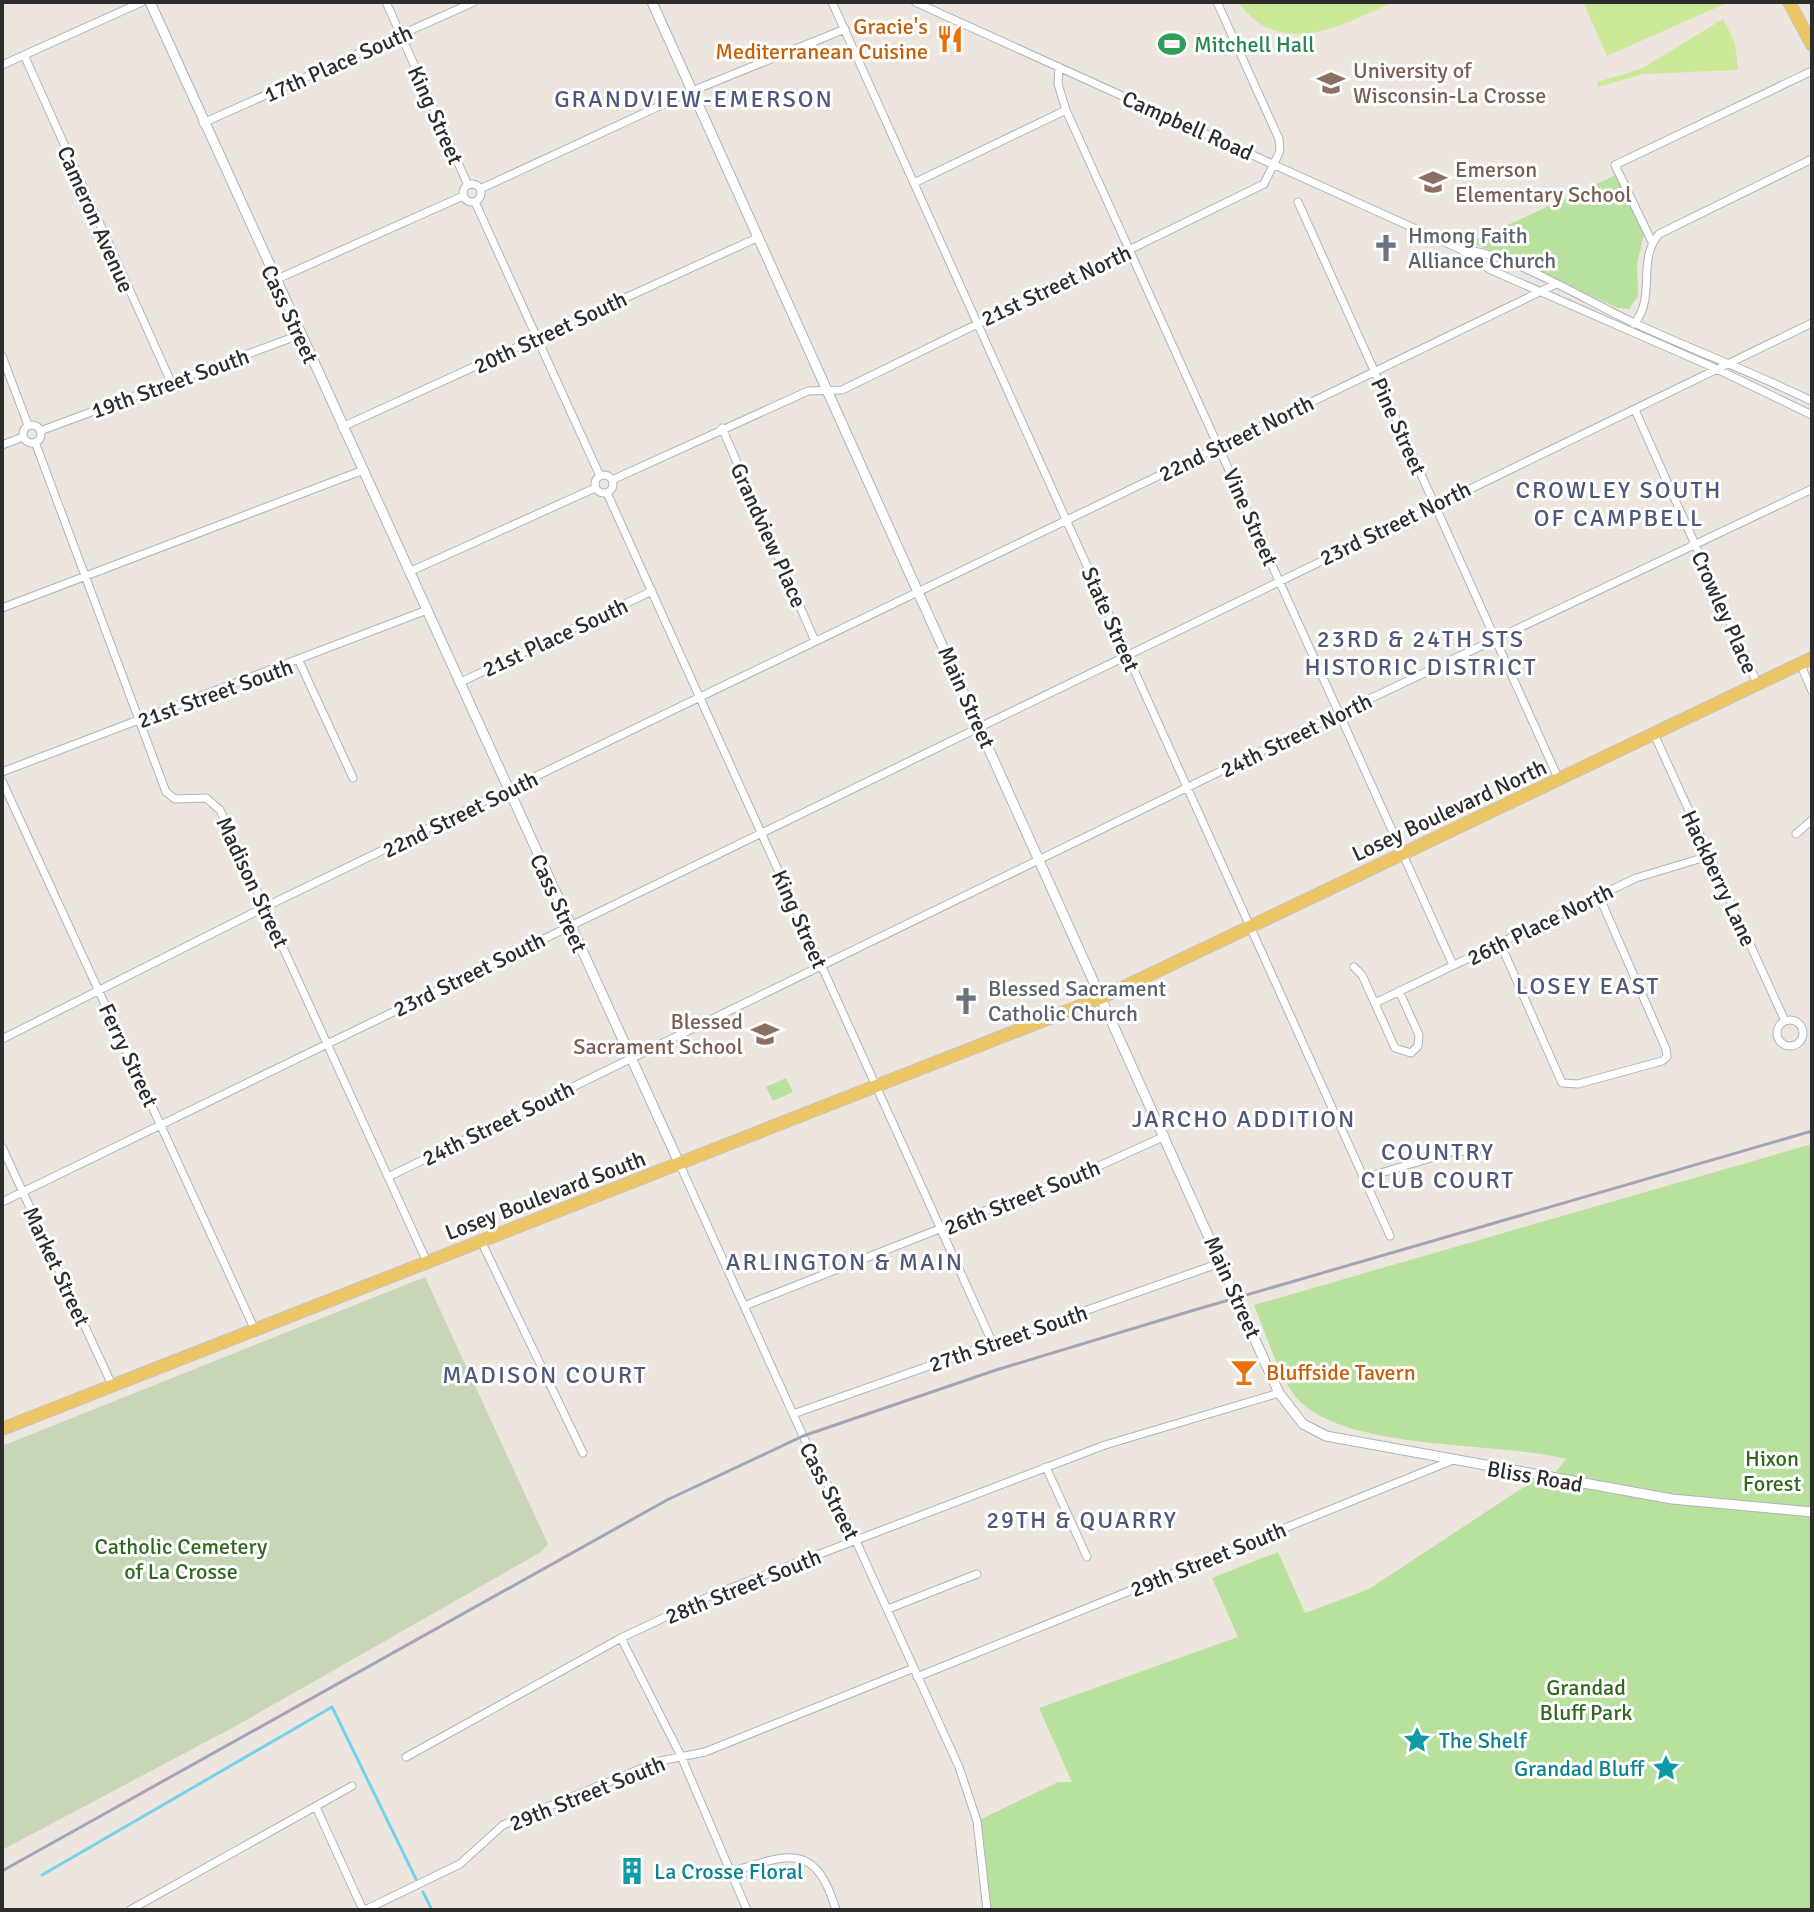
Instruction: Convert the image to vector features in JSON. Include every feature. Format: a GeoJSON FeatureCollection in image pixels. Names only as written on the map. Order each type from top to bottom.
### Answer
{"type":"FeatureCollection","features":[{"type":"Feature","properties":{"kind":"main road"},"geometry":{"type":"LineString","coordinates":[[1789,2],[1812,45]]}},
{"type":"Feature","properties":{"kind":"main road","name":"Losey Boulevard North"},"geometry":{"type":"LineString","coordinates":[[1103,997],[1806,660]]}},
{"type":"Feature","properties":{"kind":"main road","name":"Losey Boulevard South"},"geometry":{"type":"LineString","coordinates":[[2,1429],[1103,997]]}},
{"type":"Feature","properties":{"kind":"street"},"geometry":{"type":"LineString","coordinates":[[2,65],[142,2]]}},
{"type":"Feature","properties":{"kind":"street","name":"Cass Street"},"geometry":{"type":"LineString","coordinates":[[150,2],[507,791],[793,1414],[888,1609],[973,1801],[987,1910]]}},
{"type":"Feature","properties":{"kind":"street","name":"King Street"},"geometry":{"type":"LineString","coordinates":[[386,2],[468,185]]}},
{"type":"Feature","properties":{"kind":"street","name":"17th Place South"},"geometry":{"type":"LineString","coordinates":[[203,123],[474,2]]}},
{"type":"Feature","properties":{"kind":"street","name":"Main Street"},"geometry":{"type":"LineString","coordinates":[[652,2],[1223,1262],[1279,1393]]}},
{"type":"Feature","properties":{"kind":"street","name":"State Street"},"geometry":{"type":"LineString","coordinates":[[832,2],[1390,1236]]}},
{"type":"Feature","properties":{"kind":"street","name":"Campbell Road"},"geometry":{"type":"LineString","coordinates":[[915,2],[1460,249],[1483,266],[1717,369],[1812,415]]}},
{"type":"Feature","properties":{"kind":"street"},"geometry":{"type":"LineString","coordinates":[[1217,2],[1279,139],[1280,151],[1275,164]]}},
{"type":"Feature","properties":{"kind":"street"},"geometry":{"type":"LineString","coordinates":[[274,281],[463,196],[468,185],[480,189],[692,91],[845,29]]}},
{"type":"Feature","properties":{"kind":"street","name":"Cameron Avenue"},"geometry":{"type":"LineString","coordinates":[[24,55],[171,382]]}},
{"type":"Feature","properties":{"kind":"street","name":"Vine Street"},"geometry":{"type":"LineString","coordinates":[[1059,67],[1058,84],[1066,110],[1453,965]]}},
{"type":"Feature","properties":{"kind":"street"},"geometry":{"type":"LineString","coordinates":[[1652,242],[1615,165],[1812,71]]}},
{"type":"Feature","properties":{"kind":"street"},"geometry":{"type":"LineString","coordinates":[[914,183],[1066,110]]}},
{"type":"Feature","properties":{"kind":"street"},"geometry":{"type":"LineString","coordinates":[[1625,330],[1635,323],[1645,306],[1646,260],[1652,242],[1669,227],[1812,159]]}},
{"type":"Feature","properties":{"kind":"street","name":"21st Street North"},"geometry":{"type":"LineString","coordinates":[[826,390],[842,390],[1264,184],[1275,164]]}},
{"type":"Feature","properties":{"kind":"street"},"geometry":{"type":"LineString","coordinates":[[409,572],[595,488],[600,476],[475,202],[480,189]]}},
{"type":"Feature","properties":{"kind":"street"},"geometry":{"type":"LineString","coordinates":[[463,196],[468,202],[475,202]]}},
{"type":"Feature","properties":{"kind":"street","name":"Pine Street"},"geometry":{"type":"LineString","coordinates":[[1298,202],[1559,780]]}},
{"type":"Feature","properties":{"kind":"street","name":"20th Street South"},"geometry":{"type":"LineString","coordinates":[[342,427],[759,237]]}},
{"type":"Feature","properties":{"kind":"street","name":"Campbell Road"},"geometry":{"type":"LineString","coordinates":[[1460,249],[1490,254],[1635,323],[1731,362],[1812,401]]}},
{"type":"Feature","properties":{"kind":"street","name":"22nd Street North"},"geometry":{"type":"LineString","coordinates":[[919,591],[1554,285]]}},
{"type":"Feature","properties":{"kind":"street","name":"23rd Street North"},"geometry":{"type":"LineString","coordinates":[[980,726],[1812,323]]}},
{"type":"Feature","properties":{"kind":"street","name":"19th Street South"},"geometry":{"type":"LineString","coordinates":[[40,431],[299,335]]}},
{"type":"Feature","properties":{"kind":"street"},"geometry":{"type":"LineString","coordinates":[[2,356],[28,425],[40,431],[35,442],[29,443],[23,437]]}},
{"type":"Feature","properties":{"kind":"street"},"geometry":{"type":"LineString","coordinates":[[595,488],[607,493],[612,480],[722,428],[808,391],[826,390]]}},
{"type":"Feature","properties":{"kind":"street","name":"Crowley Place"},"geometry":{"type":"LineString","coordinates":[[1635,410],[1757,683]]}},
{"type":"Feature","properties":{"kind":"street"},"geometry":{"type":"LineString","coordinates":[[2,445],[23,437],[28,425]]}},
{"type":"Feature","properties":{"kind":"street","name":"Grandview Place"},"geometry":{"type":"LineString","coordinates":[[722,428],[815,641]]}},
{"type":"Feature","properties":{"kind":"street","name":"Madison Street"},"geometry":{"type":"LineString","coordinates":[[35,442],[168,796],[214,802],[427,1262]]}},
{"type":"Feature","properties":{"kind":"street"},"geometry":{"type":"LineString","coordinates":[[2,608],[361,471]]}},
{"type":"Feature","properties":{"kind":"street"},"geometry":{"type":"LineString","coordinates":[[600,476],[612,480]]}},
{"type":"Feature","properties":{"kind":"street","name":"24th Street North"},"geometry":{"type":"LineString","coordinates":[[1041,860],[1340,713],[1812,489]]}},
{"type":"Feature","properties":{"kind":"street","name":"King Street"},"geometry":{"type":"LineString","coordinates":[[607,493],[993,1344]]}},
{"type":"Feature","properties":{"kind":"street","name":"21st Place South"},"geometry":{"type":"LineString","coordinates":[[459,683],[652,591]]}},
{"type":"Feature","properties":{"kind":"street","name":"22nd Street South"},"geometry":{"type":"LineString","coordinates":[[2,1039],[265,907],[919,591]]}},
{"type":"Feature","properties":{"kind":"street","name":"21st Street South"},"geometry":{"type":"LineString","coordinates":[[2,772],[427,610]]}},
{"type":"Feature","properties":{"kind":"street"},"geometry":{"type":"LineString","coordinates":[[1806,660],[1812,691]]}},
{"type":"Feature","properties":{"kind":"street"},"geometry":{"type":"LineString","coordinates":[[299,661],[353,778]]}},
{"type":"Feature","properties":{"kind":"street","name":"23rd Street South"},"geometry":{"type":"LineString","coordinates":[[2,1202],[980,726]]}},
{"type":"Feature","properties":{"kind":"street","name":"Hackberry Lane"},"geometry":{"type":"LineString","coordinates":[[1654,734],[1785,1021]]}},
{"type":"Feature","properties":{"kind":"street","name":"Ferry Street"},"geometry":{"type":"LineString","coordinates":[[2,781],[255,1330]]}},
{"type":"Feature","properties":{"kind":"street"},"geometry":{"type":"LineString","coordinates":[[1796,834],[1812,820]]}},
{"type":"Feature","properties":{"kind":"street","name":"26th Place North"},"geometry":{"type":"LineString","coordinates":[[1375,1003],[1649,872],[1709,856]]}},
{"type":"Feature","properties":{"kind":"street","name":"24th Street South"},"geometry":{"type":"LineString","coordinates":[[388,1177],[1041,860]]}},
{"type":"Feature","properties":{"kind":"street"},"geometry":{"type":"LineString","coordinates":[[1500,943],[1562,1083],[1578,1084],[1667,1057],[1599,896]]}},
{"type":"Feature","properties":{"kind":"street"},"geometry":{"type":"LineString","coordinates":[[1354,967],[1362,975],[1395,1048],[1406,1054],[1416,1051],[1419,1035],[1399,991]]}},
{"type":"Feature","properties":{"kind":"street","name":"26th Street South"},"geometry":{"type":"LineString","coordinates":[[744,1306],[941,1230],[1165,1136]]}},
{"type":"Feature","properties":{"kind":"street","name":"Market Street"},"geometry":{"type":"LineString","coordinates":[[2,1147],[112,1385]]}},
{"type":"Feature","properties":{"kind":"street"},"geometry":{"type":"LineString","coordinates":[[1364,1178],[1451,1152],[1477,1151]]}},
{"type":"Feature","properties":{"kind":"street"},"geometry":{"type":"LineString","coordinates":[[481,1241],[583,1453]]}},
{"type":"Feature","properties":{"kind":"street","name":"27th Street South"},"geometry":{"type":"LineString","coordinates":[[793,1414],[1223,1262]]}},
{"type":"Feature","properties":{"kind":"street","name":"Bliss Road"},"geometry":{"type":"LineString","coordinates":[[1279,1393],[1303,1424],[1326,1436],[1672,1499],[1812,1512]]}},
{"type":"Feature","properties":{"kind":"street","name":"28th Street South"},"geometry":{"type":"LineString","coordinates":[[406,1757],[621,1638],[710,1596],[1046,1467],[1279,1393]]}},
{"type":"Feature","properties":{"kind":"street","name":"29th Street South"},"geometry":{"type":"LineString","coordinates":[[917,1677],[1455,1459]]}},
{"type":"Feature","properties":{"kind":"street"},"geometry":{"type":"LineString","coordinates":[[1046,1467],[1087,1557]]}},
{"type":"Feature","properties":{"kind":"street"},"geometry":{"type":"LineString","coordinates":[[888,1609],[977,1574]]}},
{"type":"Feature","properties":{"kind":"street"},"geometry":{"type":"LineString","coordinates":[[621,1638],[681,1756],[747,1910]]}},
{"type":"Feature","properties":{"kind":"street","name":"29th Street South"},"geometry":{"type":"LineString","coordinates":[[364,1910],[460,1864],[503,1825],[660,1761],[705,1752],[914,1668]]}},
{"type":"Feature","properties":{"kind":"street"},"geometry":{"type":"LineString","coordinates":[[130,1910],[352,1786]]}},
{"type":"Feature","properties":{"kind":"street"},"geometry":{"type":"LineString","coordinates":[[316,1807],[364,1910]]}},
{"type":"Feature","properties":{"kind":"street"},"geometry":{"type":"LineString","coordinates":[[730,1872],[785,1856],[804,1858],[822,1874],[836,1910]]}},
{"type":"Feature","properties":{"kind":"green space"},"geometry":{"type":"Polygon","coordinates":[[[1238,2],[1393,2],[1333,28],[1292,34],[1273,30],[1255,20],[1238,2]]]}},
{"type":"Feature","properties":{"kind":"green space"},"geometry":{"type":"Polygon","coordinates":[[[1583,2],[1729,2],[1607,56],[1583,2]]]}},
{"type":"Feature","properties":{"kind":"green space"},"geometry":{"type":"Polygon","coordinates":[[[1723,19],[1735,43],[1738,70],[1643,74],[1598,87],[1597,82],[1641,69],[1723,19]]]}},
{"type":"Feature","properties":{"kind":"green space"},"geometry":{"type":"Polygon","coordinates":[[[1616,175],[1644,234],[1637,264],[1638,296],[1629,309],[1618,308],[1471,242],[1616,175]]]}},
{"type":"Feature","properties":{"kind":"green space"},"geometry":{"type":"Polygon","coordinates":[[[786,1078],[793,1092],[773,1101],[766,1087],[786,1078]]]}},
{"type":"Feature","properties":{"kind":"green space","name":"Grandad Bluff Park"},"geometry":{"type":"Polygon","coordinates":[[[1812,1144],[1812,1910],[990,1910],[983,1835],[977,1821],[1058,1782],[1072,1782],[1039,1708],[1238,1637],[1212,1578],[1278,1552],[1305,1613],[1369,1589],[1539,1477],[1550,1479],[1566,1459],[1377,1435],[1340,1425],[1311,1410],[1290,1389],[1254,1305],[1812,1144]]]}},
{"type":"Feature","properties":{"kind":"green space","name":"Catholic Cemetery of La Crosse"},"geometry":{"type":"Polygon","coordinates":[[[425,1277],[548,1544],[541,1552],[234,1727],[2,1850],[2,1446],[425,1277]]]}},
{"type":"Feature","properties":{"kind":"waterway"},"geometry":{"type":"LineString","coordinates":[[42,1875],[332,1707],[416,1879]]}},
{"type":"Feature","properties":{"kind":"waterway"},"geometry":{"type":"LineString","coordinates":[[423,1892],[432,1910]]}},
{"type":"Feature","properties":{"kind":"railway"},"geometry":{"type":"LineString","coordinates":[[2,1871],[667,1500],[803,1436],[996,1370],[1191,1311],[1812,1131]]}},
{"type":"Feature","properties":{"kind":"place","name":"Gracie's Mediterranean Cuisine"},"geometry":{"type":"Point","coordinates":[950,39]}},
{"type":"Feature","properties":{"kind":"place","name":"Mitchell Hall"},"geometry":{"type":"Point","coordinates":[1172,44]}},
{"type":"Feature","properties":{"kind":"place","name":"University of Wisconsin-La Crosse"},"geometry":{"type":"Point","coordinates":[1331,83]}},
{"type":"Feature","properties":{"kind":"place","name":"Emerson Elementary School"},"geometry":{"type":"Point","coordinates":[1433,182]}},
{"type":"Feature","properties":{"kind":"place","name":"Hmong Faith Alliance Church"},"geometry":{"type":"Point","coordinates":[1386,248]}},
{"type":"Feature","properties":{"kind":"place","name":"Blessed Sacrament Catholic Church"},"geometry":{"type":"Point","coordinates":[966,1001]}},
{"type":"Feature","properties":{"kind":"place","name":"Blessed Sacrament School"},"geometry":{"type":"Point","coordinates":[765,1034]}},
{"type":"Feature","properties":{"kind":"place","name":"Bluffside Tavern"},"geometry":{"type":"Point","coordinates":[1244,1372]}},
{"type":"Feature","properties":{"kind":"place","name":"The Shelf"},"geometry":{"type":"Point","coordinates":[1417,1740]}},
{"type":"Feature","properties":{"kind":"place","name":"Grandad Bluff"},"geometry":{"type":"Point","coordinates":[1666,1768]}},
{"type":"Feature","properties":{"kind":"place","name":"La Crosse Floral"},"geometry":{"type":"Point","coordinates":[632,1871]}},
{"type":"Feature","properties":{"kind":"district","name":"GRANDVIEW-EMERSON"},"geometry":{"type":"Point","coordinates":[694,99]}},
{"type":"Feature","properties":{"kind":"district","name":"CROWLEY SOUTH OF CAMPBELL"},"geometry":{"type":"Point","coordinates":[1619,504]}},
{"type":"Feature","properties":{"kind":"district","name":"23RD & 24TH STS HISTORIC DISTRICT"},"geometry":{"type":"Point","coordinates":[1421,653]}},
{"type":"Feature","properties":{"kind":"district","name":"LOSEY EAST"},"geometry":{"type":"Point","coordinates":[1588,986]}},
{"type":"Feature","properties":{"kind":"district","name":"JARCHO ADDITION"},"geometry":{"type":"Point","coordinates":[1244,1119]}},
{"type":"Feature","properties":{"kind":"district","name":"COUNTRY CLUB COURT"},"geometry":{"type":"Point","coordinates":[1438,1166]}},
{"type":"Feature","properties":{"kind":"district","name":"ARLINGTON & MAIN"},"geometry":{"type":"Point","coordinates":[845,1262]}},
{"type":"Feature","properties":{"kind":"district","name":"MADISON COURT"},"geometry":{"type":"Point","coordinates":[545,1375]}},
{"type":"Feature","properties":{"kind":"district","name":"29TH & QUARRY"},"geometry":{"type":"Point","coordinates":[1082,1520]}},
{"type":"Feature","properties":{"kind":"park label","name":"Hixon Forest"},"geometry":{"type":"Point","coordinates":[1772,1470]}}]}
